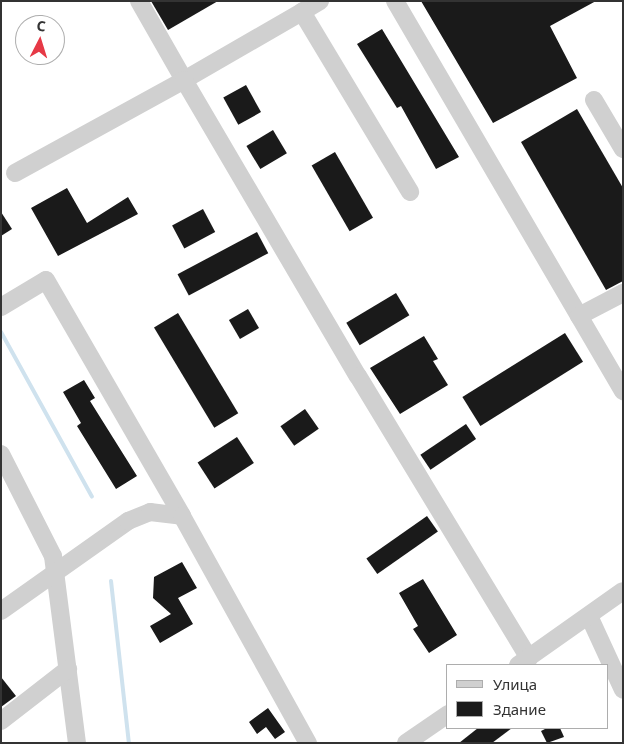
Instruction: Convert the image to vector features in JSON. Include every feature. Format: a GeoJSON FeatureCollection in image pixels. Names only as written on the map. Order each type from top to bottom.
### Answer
{"type":"FeatureCollection","features":[{"type":"Feature","properties":{"kind":"street"},"geometry":{"type":"LineString","coordinates":[[139,1],[523,662],[623,591]]}},
{"type":"Feature","properties":{"kind":"street"},"geometry":{"type":"LineString","coordinates":[[15,173],[184,80],[320,1]]}},
{"type":"Feature","properties":{"kind":"street"},"geometry":{"type":"LineString","coordinates":[[395,1],[623,391]]}},
{"type":"Feature","properties":{"kind":"street"},"geometry":{"type":"LineString","coordinates":[[302,12],[410,192]]}},
{"type":"Feature","properties":{"kind":"street"},"geometry":{"type":"LineString","coordinates":[[594,100],[623,149]]}},
{"type":"Feature","properties":{"kind":"street"},"geometry":{"type":"LineString","coordinates":[[1,308],[46,280],[182,516],[308,743]]}},
{"type":"Feature","properties":{"kind":"street"},"geometry":{"type":"LineString","coordinates":[[579,316],[623,293]]}},
{"type":"Feature","properties":{"kind":"street"},"geometry":{"type":"LineString","coordinates":[[1,454],[52,556],[56,569],[77,743]]}},
{"type":"Feature","properties":{"kind":"street"},"geometry":{"type":"LineString","coordinates":[[1,611],[56,569],[128,521],[150,512],[182,516]]}},
{"type":"Feature","properties":{"kind":"street"},"geometry":{"type":"LineString","coordinates":[[589,616],[623,690]]}},
{"type":"Feature","properties":{"kind":"street"},"geometry":{"type":"LineString","coordinates":[[1,721],[68,669]]}},
{"type":"Feature","properties":{"kind":"street"},"geometry":{"type":"LineString","coordinates":[[406,743],[446,715]]}},
{"type":"Feature","properties":{"kind":"building"},"geometry":{"type":"Polygon","coordinates":[[[151,1],[218,1],[168,30],[151,1]]]}},
{"type":"Feature","properties":{"kind":"building"},"geometry":{"type":"Polygon","coordinates":[[[421,1],[596,1],[550,26],[577,78],[493,123],[421,1]]]}},
{"type":"Feature","properties":{"kind":"building"},"geometry":{"type":"Polygon","coordinates":[[[382,29],[459,157],[436,169],[401,106],[397,108],[357,44],[382,29]]]}},
{"type":"Feature","properties":{"kind":"building"},"geometry":{"type":"Polygon","coordinates":[[[246,85],[261,112],[238,125],[223,98],[246,85]]]}},
{"type":"Feature","properties":{"kind":"building"},"geometry":{"type":"Polygon","coordinates":[[[577,109],[623,188],[623,281],[606,290],[521,142],[577,109]]]}},
{"type":"Feature","properties":{"kind":"building"},"geometry":{"type":"Polygon","coordinates":[[[273,130],[287,153],[260,169],[246,146],[273,130]]]}},
{"type":"Feature","properties":{"kind":"building"},"geometry":{"type":"Polygon","coordinates":[[[335,152],[373,218],[350,231],[312,166],[335,152]]]}},
{"type":"Feature","properties":{"kind":"building"},"geometry":{"type":"Polygon","coordinates":[[[67,188],[87,223],[128,197],[138,214],[58,256],[31,208],[67,188]]]}},
{"type":"Feature","properties":{"kind":"building"},"geometry":{"type":"Polygon","coordinates":[[[203,209],[215,232],[184,248],[172,225],[203,209]]]}},
{"type":"Feature","properties":{"kind":"building"},"geometry":{"type":"Polygon","coordinates":[[[1,212],[12,229],[1,236],[1,212]]]}},
{"type":"Feature","properties":{"kind":"building"},"geometry":{"type":"Polygon","coordinates":[[[257,232],[268,253],[189,295],[178,274],[257,232]]]}},
{"type":"Feature","properties":{"kind":"building"},"geometry":{"type":"Polygon","coordinates":[[[396,293],[409,315],[360,345],[346,323],[396,293]]]}},
{"type":"Feature","properties":{"kind":"building"},"geometry":{"type":"Polygon","coordinates":[[[248,309],[259,328],[240,339],[229,320],[248,309]]]}},
{"type":"Feature","properties":{"kind":"building"},"geometry":{"type":"Polygon","coordinates":[[[178,313],[238,413],[214,428],[154,327],[178,313]]]}},
{"type":"Feature","properties":{"kind":"building"},"geometry":{"type":"Polygon","coordinates":[[[565,333],[583,362],[480,426],[462,397],[565,333]]]}},
{"type":"Feature","properties":{"kind":"building"},"geometry":{"type":"Polygon","coordinates":[[[424,336],[438,359],[433,361],[448,385],[400,414],[370,368],[424,336]]]}},
{"type":"Feature","properties":{"kind":"building"},"geometry":{"type":"Polygon","coordinates":[[[84,380],[95,398],[90,401],[137,476],[116,489],[77,426],[81,423],[63,392],[84,380]]]}},
{"type":"Feature","properties":{"kind":"building"},"geometry":{"type":"Polygon","coordinates":[[[305,409],[319,429],[294,446],[280,426],[305,409]]]}},
{"type":"Feature","properties":{"kind":"building"},"geometry":{"type":"Polygon","coordinates":[[[466,424],[476,439],[430,470],[420,455],[466,424]]]}},
{"type":"Feature","properties":{"kind":"building"},"geometry":{"type":"Polygon","coordinates":[[[237,437],[254,463],[214,489],[198,463],[237,437]]]}},
{"type":"Feature","properties":{"kind":"building"},"geometry":{"type":"Polygon","coordinates":[[[427,516],[438,532],[377,574],[366,558],[427,516]]]}},
{"type":"Feature","properties":{"kind":"building"},"geometry":{"type":"Polygon","coordinates":[[[182,562],[197,588],[178,598],[193,624],[160,643],[150,626],[171,614],[153,598],[154,577],[182,562]]]}},
{"type":"Feature","properties":{"kind":"building"},"geometry":{"type":"Polygon","coordinates":[[[423,579],[457,635],[429,653],[413,629],[418,626],[399,593],[423,579]]]}},
{"type":"Feature","properties":{"kind":"building"},"geometry":{"type":"Polygon","coordinates":[[[1,677],[16,696],[1,707],[1,677]]]}},
{"type":"Feature","properties":{"kind":"building"},"geometry":{"type":"Polygon","coordinates":[[[268,708],[285,732],[275,739],[266,727],[257,734],[249,722],[268,708]]]}},
{"type":"Feature","properties":{"kind":"building"},"geometry":{"type":"Polygon","coordinates":[[[477,729],[511,729],[492,743],[459,743],[477,729]]]}},
{"type":"Feature","properties":{"kind":"building"},"geometry":{"type":"Polygon","coordinates":[[[545,729],[560,729],[564,737],[547,743],[541,731],[545,729]]]}},
{"type":"Feature","properties":{"kind":"waterway"},"geometry":{"type":"LineString","coordinates":[[1,332],[92,497]]}},
{"type":"Feature","properties":{"kind":"waterway"},"geometry":{"type":"LineString","coordinates":[[111,581],[129,743]]}}]}
